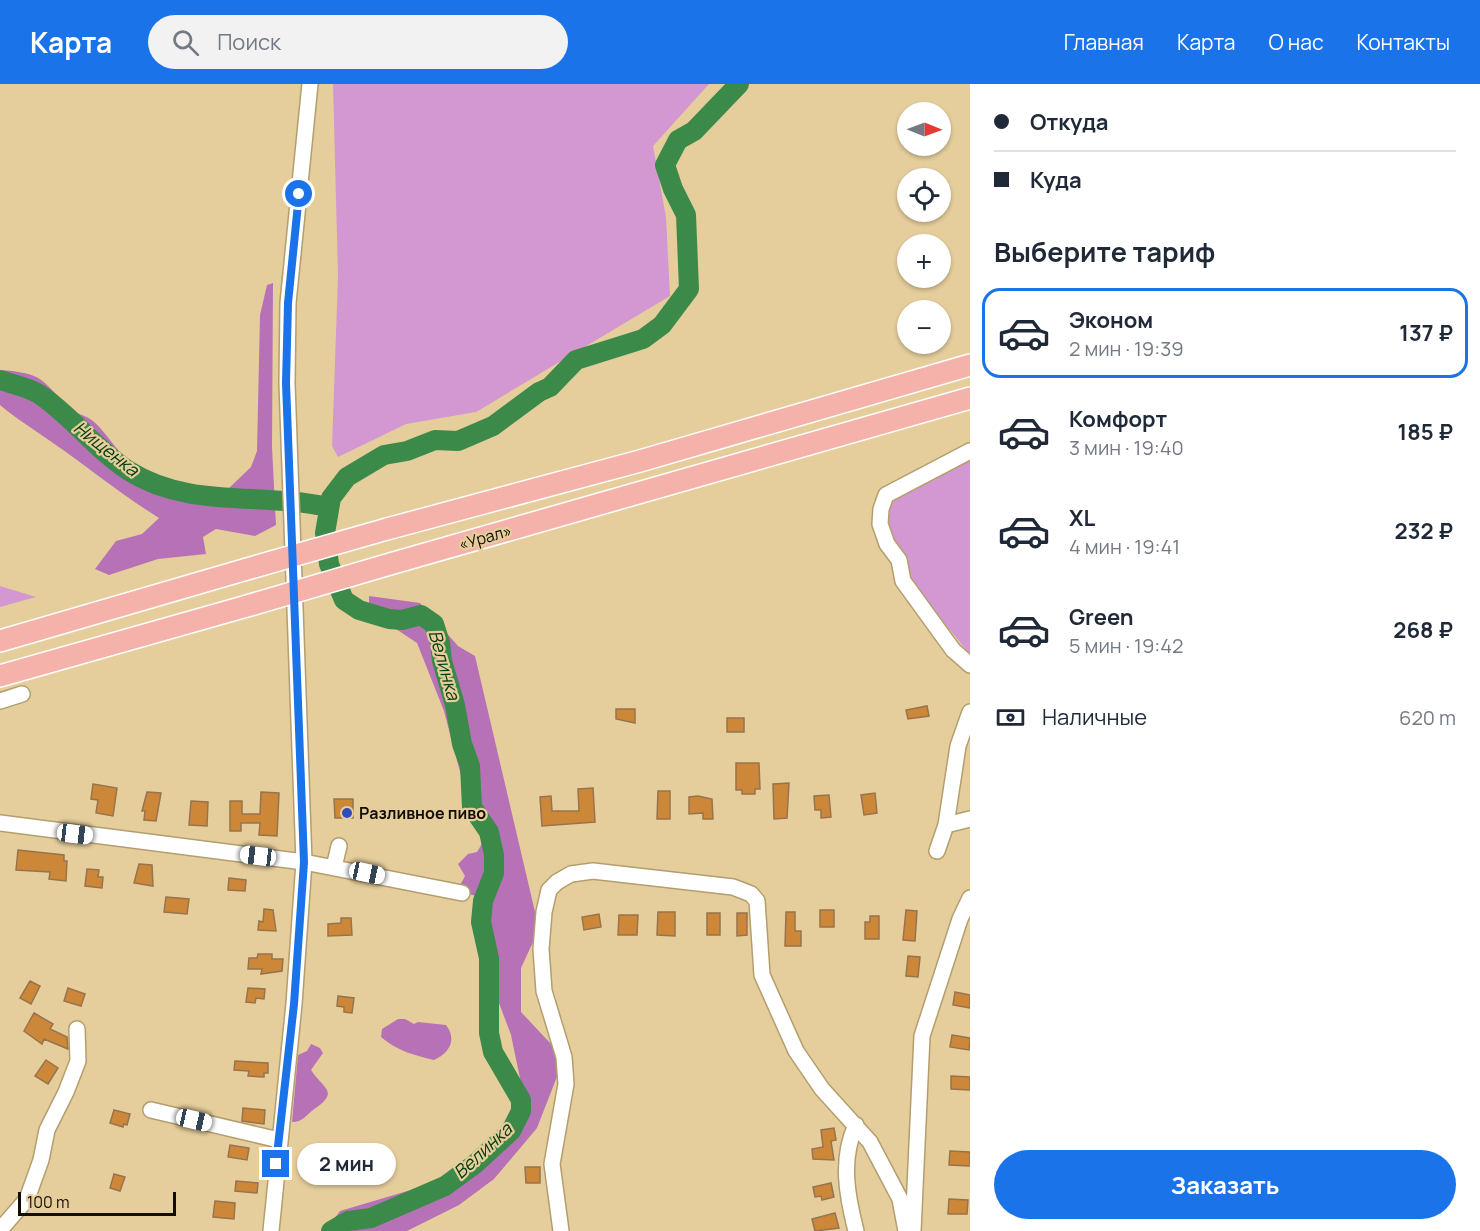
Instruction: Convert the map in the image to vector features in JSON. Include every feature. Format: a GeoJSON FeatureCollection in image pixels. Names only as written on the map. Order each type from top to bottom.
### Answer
{"type":"FeatureCollection","features":[{"type":"Feature","properties":{"kind":"highway","name":"«Урал»"},"geometry":{"type":"LineString","coordinates":[[0,641],[246,569],[640,461],[970,365]]}},
{"type":"Feature","properties":{"kind":"highway","name":"«Урал»"},"geometry":{"type":"LineString","coordinates":[[0,676],[970,398]]}},
{"type":"Feature","properties":{"kind":"street"},"geometry":{"type":"LineString","coordinates":[[271,1231],[294,1004],[304,862],[289,476],[288,303],[310,84]]}},
{"type":"Feature","properties":{"kind":"street"},"geometry":{"type":"LineString","coordinates":[[970,451],[886,495],[883,500],[880,524],[887,544],[899,560],[903,581],[953,650],[970,665]]}},
{"type":"Feature","properties":{"kind":"street"},"geometry":{"type":"LineString","coordinates":[[0,701],[22,694]]}},
{"type":"Feature","properties":{"kind":"street"},"geometry":{"type":"LineString","coordinates":[[937,851],[946,825],[958,746],[970,712]]}},
{"type":"Feature","properties":{"kind":"street"},"geometry":{"type":"LineString","coordinates":[[946,825],[970,819]]}},
{"type":"Feature","properties":{"kind":"street"},"geometry":{"type":"LineString","coordinates":[[0,823],[304,862],[462,893]]}},
{"type":"Feature","properties":{"kind":"street"},"geometry":{"type":"LineString","coordinates":[[334,867],[339,846]]}},
{"type":"Feature","properties":{"kind":"street"},"geometry":{"type":"LineString","coordinates":[[561,1231],[552,1164],[566,1084],[564,1057],[544,991],[541,949],[549,890],[571,874],[593,871],[733,887],[751,894],[757,901],[760,911],[762,975],[778,1014],[813,1077],[870,1142],[896,1189],[906,1231]]}},
{"type":"Feature","properties":{"kind":"street"},"geometry":{"type":"LineString","coordinates":[[913,1231],[922,1036],[960,919],[970,898]]}},
{"type":"Feature","properties":{"kind":"street"},"geometry":{"type":"LineString","coordinates":[[0,1230],[27,1199],[41,1160],[47,1130],[78,1061],[77,1029]]}},
{"type":"Feature","properties":{"kind":"street"},"geometry":{"type":"LineString","coordinates":[[152,1110],[279,1140]]}},
{"type":"Feature","properties":{"kind":"street"},"geometry":{"type":"LineString","coordinates":[[856,1125],[848,1142],[846,1158],[850,1207],[856,1231]]}},
{"type":"Feature","properties":{"kind":"shaded area"},"geometry":{"type":"Polygon","coordinates":[[[333,84],[709,84],[653,146],[666,217],[670,296],[476,412],[406,424],[338,457],[332,446],[338,276],[333,84]]]}},
{"type":"Feature","properties":{"kind":"shaded area"},"geometry":{"type":"Polygon","coordinates":[[[273,283],[272,447],[276,525],[255,536],[216,529],[203,537],[206,554],[158,559],[109,575],[95,569],[116,541],[142,534],[159,518],[0,405],[0,370],[25,373],[40,379],[71,410],[93,421],[127,459],[148,473],[189,485],[228,489],[251,467],[257,451],[260,315],[267,285],[273,283]]]}},
{"type":"Feature","properties":{"kind":"shaded area"},"geometry":{"type":"Polygon","coordinates":[[[970,451],[970,654],[928,602],[899,559],[883,517],[883,500],[970,451]]]}},
{"type":"Feature","properties":{"kind":"shaded area"},"geometry":{"type":"Polygon","coordinates":[[[0,586],[36,597],[0,607],[0,586]]]}},
{"type":"Feature","properties":{"kind":"shaded area"},"geometry":{"type":"Polygon","coordinates":[[[369,596],[420,603],[458,646],[475,656],[539,929],[521,968],[521,1012],[552,1045],[560,1069],[537,1128],[494,1179],[459,1205],[407,1231],[325,1231],[340,1211],[431,1184],[486,1147],[527,1112],[511,1035],[484,963],[476,896],[457,891],[465,876],[458,864],[468,854],[477,852],[483,842],[464,787],[444,711],[417,643],[396,629],[369,619],[369,596]]]}},
{"type":"Feature","properties":{"kind":"shaded area"},"geometry":{"type":"Polygon","coordinates":[[[398,1019],[405,1019],[414,1024],[418,1022],[446,1025],[451,1035],[448,1050],[434,1060],[393,1046],[381,1037],[382,1029],[398,1019]]]}},
{"type":"Feature","properties":{"kind":"shaded area"},"geometry":{"type":"Polygon","coordinates":[[[311,1044],[320,1048],[323,1053],[311,1070],[328,1094],[321,1104],[304,1118],[292,1122],[298,1055],[307,1051],[311,1044]]]}},
{"type":"Feature","properties":{"kind":"building"},"geometry":{"type":"Polygon","coordinates":[[[927,706],[929,716],[908,719],[906,710],[927,706]]]}},
{"type":"Feature","properties":{"kind":"building"},"geometry":{"type":"Polygon","coordinates":[[[616,709],[635,709],[635,723],[616,719],[616,709]]]}},
{"type":"Feature","properties":{"kind":"building"},"geometry":{"type":"Polygon","coordinates":[[[727,718],[744,718],[744,732],[727,732],[727,718]]]}},
{"type":"Feature","properties":{"kind":"building"},"geometry":{"type":"Polygon","coordinates":[[[736,763],[759,763],[760,789],[755,789],[755,794],[742,794],[742,790],[736,790],[736,763]]]}},
{"type":"Feature","properties":{"kind":"building"},"geometry":{"type":"Polygon","coordinates":[[[789,783],[787,818],[774,819],[773,784],[789,783]]]}},
{"type":"Feature","properties":{"kind":"building"},"geometry":{"type":"Polygon","coordinates":[[[93,784],[117,788],[113,816],[96,813],[98,800],[91,799],[93,784]]]}},
{"type":"Feature","properties":{"kind":"building"},"geometry":{"type":"Polygon","coordinates":[[[593,788],[595,822],[542,826],[540,797],[551,796],[552,811],[579,811],[578,789],[593,788]]]}},
{"type":"Feature","properties":{"kind":"building"},"geometry":{"type":"Polygon","coordinates":[[[658,791],[670,791],[670,819],[657,819],[658,791]]]}},
{"type":"Feature","properties":{"kind":"building"},"geometry":{"type":"Polygon","coordinates":[[[147,792],[161,793],[156,821],[144,820],[145,811],[142,811],[147,792]]]}},
{"type":"Feature","properties":{"kind":"building"},"geometry":{"type":"Polygon","coordinates":[[[261,792],[279,793],[277,836],[259,835],[260,823],[241,823],[241,831],[230,831],[230,801],[242,801],[242,814],[260,814],[261,792]]]}},
{"type":"Feature","properties":{"kind":"building"},"geometry":{"type":"Polygon","coordinates":[[[875,793],[877,813],[864,815],[861,795],[875,793]]]}},
{"type":"Feature","properties":{"kind":"building"},"geometry":{"type":"Polygon","coordinates":[[[829,795],[831,817],[821,818],[821,810],[815,810],[814,796],[829,795]]]}},
{"type":"Feature","properties":{"kind":"building"},"geometry":{"type":"Polygon","coordinates":[[[689,797],[712,799],[713,819],[703,819],[703,813],[689,814],[689,797]]]}},
{"type":"Feature","properties":{"kind":"building"},"geometry":{"type":"Polygon","coordinates":[[[334,799],[353,799],[353,818],[335,818],[334,799]]]}},
{"type":"Feature","properties":{"kind":"building"},"geometry":{"type":"Polygon","coordinates":[[[191,801],[208,802],[207,826],[189,825],[191,801]]]}},
{"type":"Feature","properties":{"kind":"building"},"geometry":{"type":"Polygon","coordinates":[[[18,850],[64,855],[64,861],[67,861],[66,881],[49,879],[50,872],[16,870],[18,850]]]}},
{"type":"Feature","properties":{"kind":"building"},"geometry":{"type":"Polygon","coordinates":[[[139,864],[152,865],[153,886],[134,883],[139,864]]]}},
{"type":"Feature","properties":{"kind":"building"},"geometry":{"type":"Polygon","coordinates":[[[87,869],[99,870],[98,877],[103,877],[102,888],[85,886],[87,869]]]}},
{"type":"Feature","properties":{"kind":"building"},"geometry":{"type":"Polygon","coordinates":[[[229,878],[246,880],[245,891],[228,890],[229,878]]]}},
{"type":"Feature","properties":{"kind":"building"},"geometry":{"type":"Polygon","coordinates":[[[166,897],[189,899],[187,914],[164,912],[166,897]]]}},
{"type":"Feature","properties":{"kind":"building"},"geometry":{"type":"Polygon","coordinates":[[[264,909],[273,910],[276,931],[258,930],[259,921],[263,922],[264,909]]]}},
{"type":"Feature","properties":{"kind":"building"},"geometry":{"type":"Polygon","coordinates":[[[820,910],[834,910],[834,927],[820,927],[820,910]]]}},
{"type":"Feature","properties":{"kind":"building"},"geometry":{"type":"Polygon","coordinates":[[[906,910],[917,911],[915,941],[903,940],[906,910]]]}},
{"type":"Feature","properties":{"kind":"building"},"geometry":{"type":"Polygon","coordinates":[[[658,912],[675,912],[675,936],[657,935],[658,912]]]}},
{"type":"Feature","properties":{"kind":"building"},"geometry":{"type":"Polygon","coordinates":[[[786,912],[795,912],[795,931],[801,931],[801,946],[785,946],[786,912]]]}},
{"type":"Feature","properties":{"kind":"building"},"geometry":{"type":"Polygon","coordinates":[[[707,913],[720,913],[720,935],[707,935],[707,913]]]}},
{"type":"Feature","properties":{"kind":"building"},"geometry":{"type":"Polygon","coordinates":[[[737,913],[747,913],[747,935],[737,936],[737,913]]]}},
{"type":"Feature","properties":{"kind":"building"},"geometry":{"type":"Polygon","coordinates":[[[599,914],[601,927],[584,930],[582,917],[599,914]]]}},
{"type":"Feature","properties":{"kind":"building"},"geometry":{"type":"Polygon","coordinates":[[[619,915],[638,915],[637,935],[618,935],[619,915]]]}},
{"type":"Feature","properties":{"kind":"building"},"geometry":{"type":"Polygon","coordinates":[[[870,916],[879,916],[879,939],[865,939],[865,922],[870,922],[870,916]]]}},
{"type":"Feature","properties":{"kind":"building"},"geometry":{"type":"Polygon","coordinates":[[[341,918],[351,918],[352,935],[328,936],[328,924],[341,923],[341,918]]]}},
{"type":"Feature","properties":{"kind":"building"},"geometry":{"type":"Polygon","coordinates":[[[258,954],[272,954],[272,959],[283,959],[282,971],[261,974],[262,969],[248,969],[249,958],[257,958],[258,954]]]}},
{"type":"Feature","properties":{"kind":"building"},"geometry":{"type":"Polygon","coordinates":[[[908,956],[920,957],[918,977],[906,976],[908,956]]]}},
{"type":"Feature","properties":{"kind":"building"},"geometry":{"type":"Polygon","coordinates":[[[30,981],[40,986],[31,1004],[20,998],[30,981]]]}},
{"type":"Feature","properties":{"kind":"building"},"geometry":{"type":"Polygon","coordinates":[[[68,988],[85,994],[81,1006],[64,1001],[68,988]]]}},
{"type":"Feature","properties":{"kind":"building"},"geometry":{"type":"Polygon","coordinates":[[[248,988],[265,989],[264,999],[256,998],[255,1003],[246,1002],[248,988]]]}},
{"type":"Feature","properties":{"kind":"building"},"geometry":{"type":"Polygon","coordinates":[[[955,992],[970,995],[970,1008],[953,1005],[955,992]]]}},
{"type":"Feature","properties":{"kind":"building"},"geometry":{"type":"Polygon","coordinates":[[[338,996],[354,998],[352,1013],[344,1012],[344,1007],[337,1006],[338,996]]]}},
{"type":"Feature","properties":{"kind":"building"},"geometry":{"type":"Polygon","coordinates":[[[34,1013],[53,1024],[50,1029],[67,1037],[68,1049],[44,1039],[42,1044],[24,1031],[34,1013]]]}},
{"type":"Feature","properties":{"kind":"building"},"geometry":{"type":"Polygon","coordinates":[[[952,1035],[970,1038],[969,1050],[950,1047],[952,1035]]]}},
{"type":"Feature","properties":{"kind":"building"},"geometry":{"type":"Polygon","coordinates":[[[46,1060],[58,1068],[48,1084],[35,1076],[46,1060]]]}},
{"type":"Feature","properties":{"kind":"building"},"geometry":{"type":"Polygon","coordinates":[[[235,1061],[268,1063],[268,1073],[264,1073],[264,1077],[248,1076],[249,1071],[234,1070],[235,1061]]]}},
{"type":"Feature","properties":{"kind":"building"},"geometry":{"type":"Polygon","coordinates":[[[951,1076],[970,1077],[970,1090],[951,1089],[951,1076]]]}},
{"type":"Feature","properties":{"kind":"building"},"geometry":{"type":"Polygon","coordinates":[[[243,1108],[265,1110],[264,1124],[242,1121],[243,1108]]]}},
{"type":"Feature","properties":{"kind":"building"},"geometry":{"type":"Polygon","coordinates":[[[114,1110],[130,1114],[127,1125],[124,1124],[123,1127],[110,1123],[114,1110]]]}},
{"type":"Feature","properties":{"kind":"building"},"geometry":{"type":"Polygon","coordinates":[[[834,1128],[836,1140],[831,1141],[834,1160],[813,1159],[812,1149],[823,1147],[821,1130],[834,1128]]]}},
{"type":"Feature","properties":{"kind":"building"},"geometry":{"type":"Polygon","coordinates":[[[230,1145],[249,1148],[247,1160],[228,1157],[230,1145]]]}},
{"type":"Feature","properties":{"kind":"building"},"geometry":{"type":"Polygon","coordinates":[[[950,1151],[970,1152],[970,1166],[949,1165],[950,1151]]]}},
{"type":"Feature","properties":{"kind":"building"},"geometry":{"type":"Polygon","coordinates":[[[525,1167],[540,1167],[540,1183],[526,1183],[525,1167]]]}},
{"type":"Feature","properties":{"kind":"building"},"geometry":{"type":"Polygon","coordinates":[[[114,1174],[125,1177],[120,1191],[110,1188],[114,1174]]]}},
{"type":"Feature","properties":{"kind":"building"},"geometry":{"type":"Polygon","coordinates":[[[236,1181],[258,1183],[257,1193],[235,1191],[236,1181]]]}},
{"type":"Feature","properties":{"kind":"building"},"geometry":{"type":"Polygon","coordinates":[[[831,1183],[834,1197],[822,1200],[821,1196],[815,1197],[813,1187],[831,1183]]]}},
{"type":"Feature","properties":{"kind":"building"},"geometry":{"type":"Polygon","coordinates":[[[949,1199],[968,1200],[967,1214],[948,1214],[949,1199]]]}},
{"type":"Feature","properties":{"kind":"building"},"geometry":{"type":"Polygon","coordinates":[[[215,1201],[235,1203],[234,1219],[213,1217],[215,1201]]]}},
{"type":"Feature","properties":{"kind":"building"},"geometry":{"type":"Polygon","coordinates":[[[835,1213],[839,1228],[815,1231],[812,1219],[835,1213]]]}},
{"type":"Feature","properties":{"kind":"waterway","name":"Велинка"},"geometry":{"type":"LineString","coordinates":[[331,1231],[348,1221],[371,1218],[445,1186],[475,1164],[511,1131],[521,1111],[521,1100],[493,1052],[489,1033],[489,958],[481,922],[483,901],[494,873],[494,855],[489,832],[472,807],[470,766],[462,744],[455,705],[442,661],[440,643],[434,624],[421,615],[402,620],[389,619],[359,610],[344,600],[329,564],[325,533],[331,498],[347,477],[384,455],[407,451],[435,440],[458,441],[493,426],[539,392],[550,387],[576,360],[643,339],[662,325],[689,289],[686,215],[673,189],[665,165],[678,140],[694,131],[739,84]]}},
{"type":"Feature","properties":{"kind":"waterway","name":"Нищенка"},"geometry":{"type":"LineString","coordinates":[[0,380],[39,394],[51,402],[117,463],[152,483],[176,491],[201,495],[278,500],[328,507]]}},
{"type":"Feature","properties":{"kind":"place","name":"Разливное пиво"},"geometry":{"type":"Point","coordinates":[347,813]}},
{"type":"Feature","properties":{"kind":"route"},"geometry":{"type":"LineString","coordinates":[[276,1164],[294,1004],[304,862],[301,732],[294,613],[286,383],[288,303],[299,194]]}}]}
